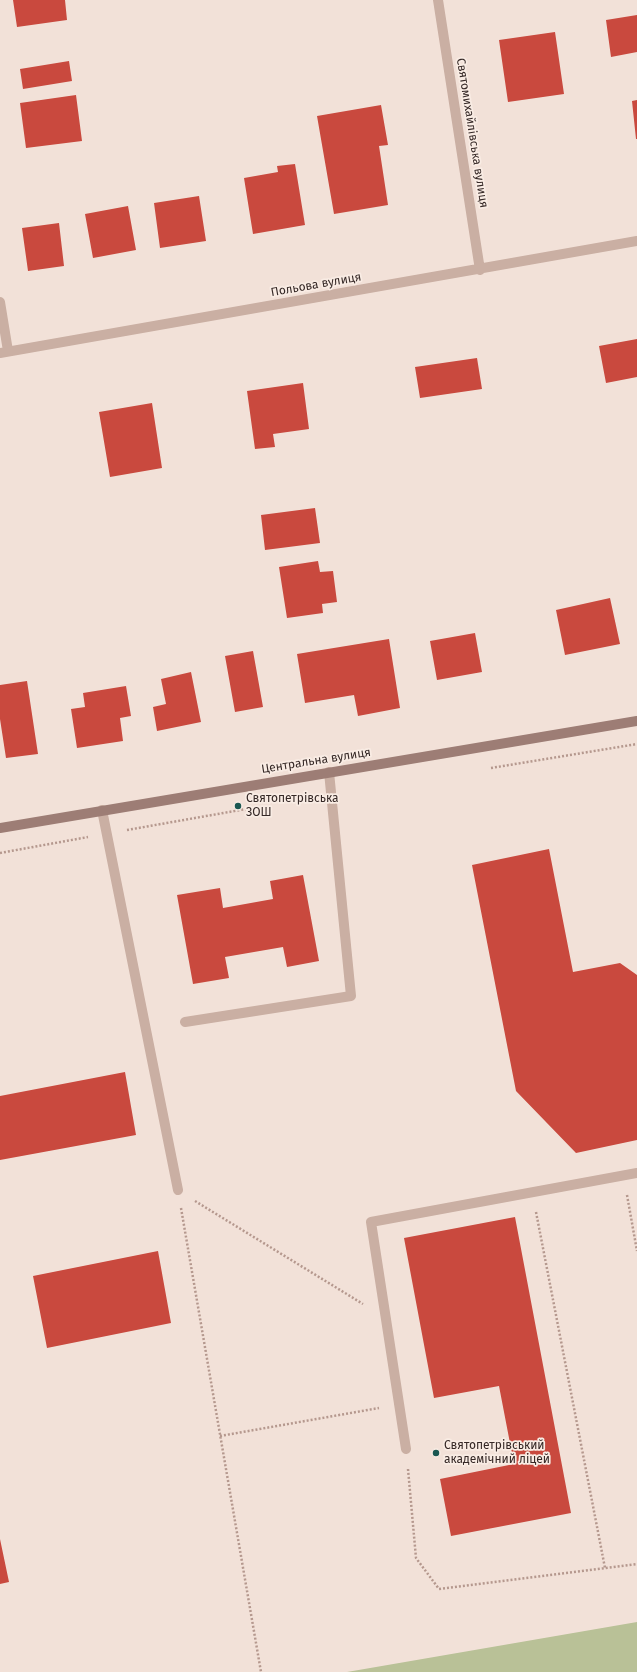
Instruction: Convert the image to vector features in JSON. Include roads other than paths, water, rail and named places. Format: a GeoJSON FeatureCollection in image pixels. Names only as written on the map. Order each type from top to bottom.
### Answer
{"type":"FeatureCollection","features":[{"type":"Feature","properties":{"kind":"main road","name":"Центральна вулиця"},"geometry":{"type":"LineString","coordinates":[[0,828],[637,721]]}},
{"type":"Feature","properties":{"kind":"street","name":"Святомихайлівська вулиця"},"geometry":{"type":"LineString","coordinates":[[438,0],[480,270]]}},
{"type":"Feature","properties":{"kind":"street","name":"Польова вулиця"},"geometry":{"type":"LineString","coordinates":[[4,352],[480,270],[637,241]]}},
{"type":"Feature","properties":{"kind":"street"},"geometry":{"type":"LineString","coordinates":[[0,302],[4,352]]}},
{"type":"Feature","properties":{"kind":"street"},"geometry":{"type":"LineString","coordinates":[[185,1022],[351,996],[329,772]]}},
{"type":"Feature","properties":{"kind":"street"},"geometry":{"type":"LineString","coordinates":[[102,810],[178,1190]]}},
{"type":"Feature","properties":{"kind":"street"},"geometry":{"type":"LineString","coordinates":[[406,1449],[371,1222],[637,1173]]}},
{"type":"Feature","properties":{"kind":"place","name":"Святопетрівська ЗОШ"},"geometry":{"type":"Point","coordinates":[238,806]}},
{"type":"Feature","properties":{"kind":"place","name":"Святопетрівський академічний ліцей"},"geometry":{"type":"Point","coordinates":[436,1453]}}]}
